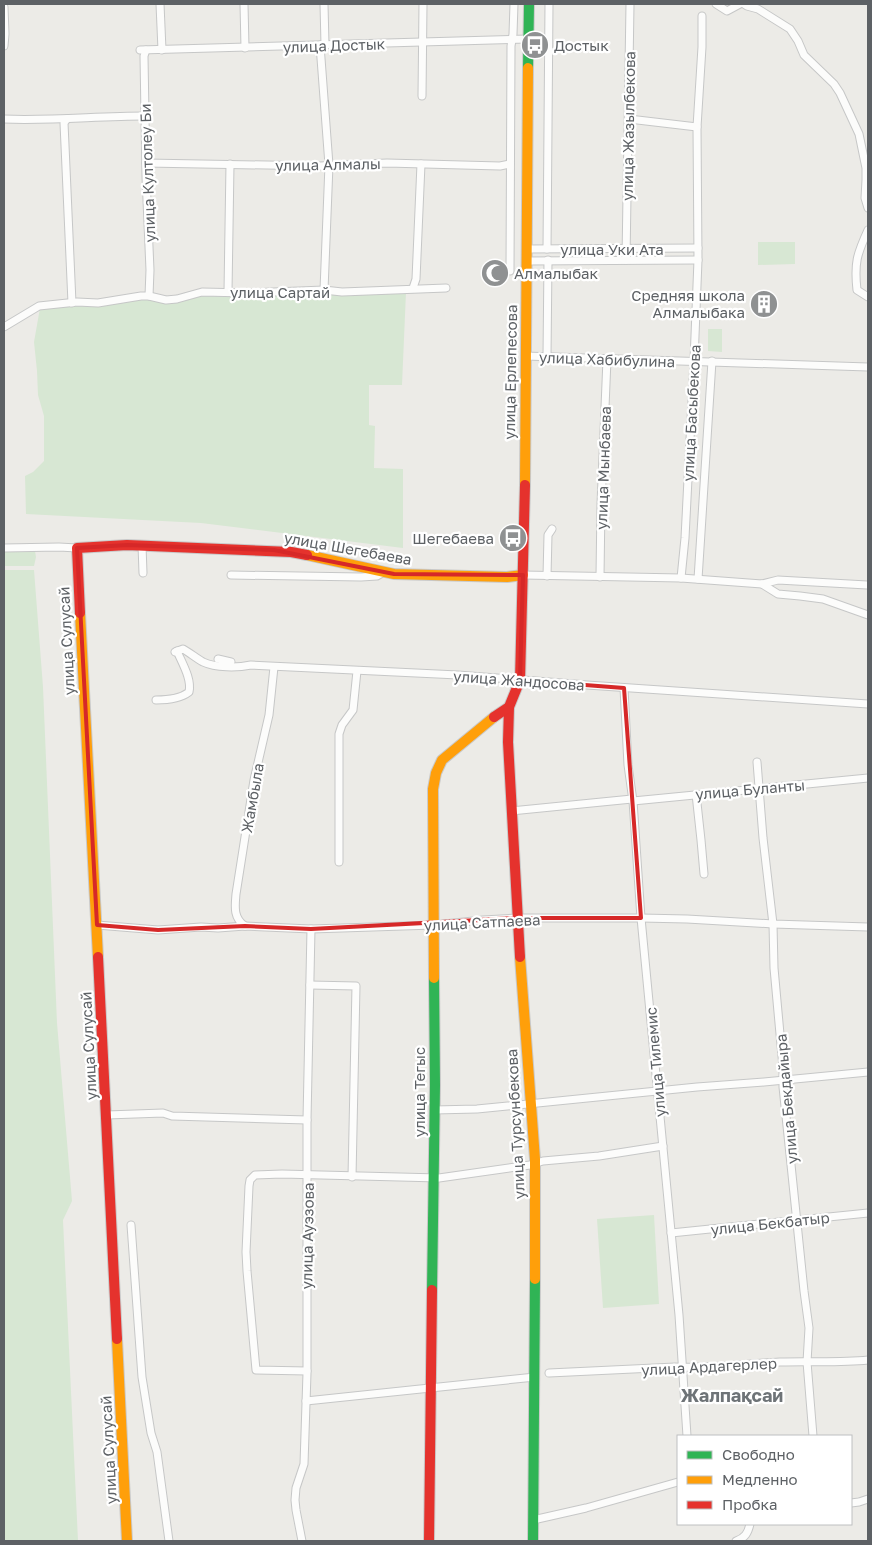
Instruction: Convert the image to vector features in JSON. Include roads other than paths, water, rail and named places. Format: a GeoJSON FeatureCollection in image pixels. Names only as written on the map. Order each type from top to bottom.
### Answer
{"type":"FeatureCollection","features":[{"type":"Feature","properties":{"kind":"main road","name":"улица Ерлепесова"},"geometry":{"type":"LineString","coordinates":[[520,680],[523,576],[529,4]]}},
{"type":"Feature","properties":{"kind":"main road","name":"улица Шегебаева"},"geometry":{"type":"LineString","coordinates":[[77,548],[142,545],[291,552],[384,572],[440,576],[523,576]]}},
{"type":"Feature","properties":{"kind":"main road","name":"улица Сулусай"},"geometry":{"type":"LineString","coordinates":[[77,548],[127,1541]]}},
{"type":"Feature","properties":{"kind":"main road"},"geometry":{"type":"LineString","coordinates":[[509,707],[520,680]]}},
{"type":"Feature","properties":{"kind":"main road","name":"улица Турсунбекова"},"geometry":{"type":"LineString","coordinates":[[509,707],[508,742],[514,808],[517,918],[535,1164],[533,1541]]}},
{"type":"Feature","properties":{"kind":"main road","name":"улица Тегыс"},"geometry":{"type":"LineString","coordinates":[[429,1541],[434,1178],[433,789],[436,772],[442,760],[456,747],[509,707]]}},
{"type":"Feature","properties":{"kind":"street"},"geometry":{"type":"LineString","coordinates":[[160,4],[162,50]]}},
{"type":"Feature","properties":{"kind":"street"},"geometry":{"type":"LineString","coordinates":[[244,4],[245,48]]}},
{"type":"Feature","properties":{"kind":"street"},"geometry":{"type":"LineString","coordinates":[[324,4],[323,45],[329,165],[324,290]]}},
{"type":"Feature","properties":{"kind":"street"},"geometry":{"type":"LineString","coordinates":[[422,96],[423,4]]}},
{"type":"Feature","properties":{"kind":"street"},"geometry":{"type":"LineString","coordinates":[[510,271],[511,46],[514,4]]}},
{"type":"Feature","properties":{"kind":"street"},"geometry":{"type":"LineString","coordinates":[[547,249],[549,4]]}},
{"type":"Feature","properties":{"kind":"street","name":"улица Жазылбекова"},"geometry":{"type":"LineString","coordinates":[[626,260],[630,4]]}},
{"type":"Feature","properties":{"kind":"street"},"geometry":{"type":"LineString","coordinates":[[716,4],[727,11],[742,4],[758,10],[790,28],[804,55],[834,84],[859,134],[866,168],[865,198],[868,205]]}},
{"type":"Feature","properties":{"kind":"street"},"geometry":{"type":"LineString","coordinates":[[4,7],[4,46]]}},
{"type":"Feature","properties":{"kind":"street","name":"улица Басыбекова"},"geometry":{"type":"LineString","coordinates":[[681,578],[685,538],[698,260],[697,127],[702,16]]}},
{"type":"Feature","properties":{"kind":"street","name":"улица Достык"},"geometry":{"type":"LineString","coordinates":[[143,50],[528,40]]}},
{"type":"Feature","properties":{"kind":"street","name":"улица Култолеу Би"},"geometry":{"type":"LineString","coordinates":[[143,50],[150,264],[149,296]]}},
{"type":"Feature","properties":{"kind":"street"},"geometry":{"type":"LineString","coordinates":[[4,119],[30,120],[145,116]]}},
{"type":"Feature","properties":{"kind":"street"},"geometry":{"type":"LineString","coordinates":[[67,118],[64,123],[72,303]]}},
{"type":"Feature","properties":{"kind":"street"},"geometry":{"type":"LineString","coordinates":[[629,119],[697,127]]}},
{"type":"Feature","properties":{"kind":"street","name":"улица Алмалы"},"geometry":{"type":"LineString","coordinates":[[146,163],[329,165],[387,163],[500,166],[510,164]]}},
{"type":"Feature","properties":{"kind":"street"},"geometry":{"type":"LineString","coordinates":[[228,292],[230,164]]}},
{"type":"Feature","properties":{"kind":"street"},"geometry":{"type":"LineString","coordinates":[[413,288],[416,279],[421,164]]}},
{"type":"Feature","properties":{"kind":"street"},"geometry":{"type":"LineString","coordinates":[[868,230],[857,256],[856,277],[857,290],[868,297]]}},
{"type":"Feature","properties":{"kind":"street"},"geometry":{"type":"LineString","coordinates":[[666,248],[666,260]]}},
{"type":"Feature","properties":{"kind":"street","name":"улица Уки Ата"},"geometry":{"type":"LineString","coordinates":[[526,249],[698,248]]}},
{"type":"Feature","properties":{"kind":"street","name":"улица Уки Ата"},"geometry":{"type":"LineString","coordinates":[[526,260],[698,260]]}},
{"type":"Feature","properties":{"kind":"street"},"geometry":{"type":"LineString","coordinates":[[547,356],[548,260]]}},
{"type":"Feature","properties":{"kind":"street","name":"улица Сартай"},"geometry":{"type":"LineString","coordinates":[[4,327],[39,306],[98,303],[149,296],[166,300],[189,297],[202,292],[256,293],[324,290],[342,292],[446,288]]}},
{"type":"Feature","properties":{"kind":"street","name":"улица Хабибулина"},"geometry":{"type":"LineString","coordinates":[[525,356],[868,367]]}},
{"type":"Feature","properties":{"kind":"street","name":"улица Мынбаева"},"geometry":{"type":"LineString","coordinates":[[600,577],[600,504],[607,359]]}},
{"type":"Feature","properties":{"kind":"street","name":"улица Басыбекова"},"geometry":{"type":"LineString","coordinates":[[698,580],[712,361]]}},
{"type":"Feature","properties":{"kind":"street"},"geometry":{"type":"LineString","coordinates":[[547,576],[548,535],[552,529]]}},
{"type":"Feature","properties":{"kind":"street"},"geometry":{"type":"LineString","coordinates":[[142,545],[143,573]]}},
{"type":"Feature","properties":{"kind":"street"},"geometry":{"type":"LineString","coordinates":[[4,548],[77,548]]}},
{"type":"Feature","properties":{"kind":"street"},"geometry":{"type":"LineString","coordinates":[[232,575],[361,577],[377,576],[384,572]]}},
{"type":"Feature","properties":{"kind":"street"},"geometry":{"type":"LineString","coordinates":[[523,576],[681,578],[762,584],[778,580],[867,585]]}},
{"type":"Feature","properties":{"kind":"street"},"geometry":{"type":"LineString","coordinates":[[762,584],[778,594],[823,599],[868,615]]}},
{"type":"Feature","properties":{"kind":"street","name":"улица Жандосова"},"geometry":{"type":"LineString","coordinates":[[156,700],[174,699],[187,695],[189,692],[190,684],[176,652],[183,649],[201,661],[216,665],[251,665],[448,675],[868,704]]}},
{"type":"Feature","properties":{"kind":"street"},"geometry":{"type":"LineString","coordinates":[[218,659],[251,665]]}},
{"type":"Feature","properties":{"kind":"street","name":"Жамбыла"},"geometry":{"type":"LineString","coordinates":[[246,926],[239,922],[235,912],[236,894],[254,780],[269,715],[274,667]]}},
{"type":"Feature","properties":{"kind":"street"},"geometry":{"type":"LineString","coordinates":[[339,862],[339,734],[342,725],[353,710],[358,671]]}},
{"type":"Feature","properties":{"kind":"street","name":"улица Тилемис"},"geometry":{"type":"LineString","coordinates":[[624,688],[628,765],[679,1315],[687,1435]]}},
{"type":"Feature","properties":{"kind":"street","name":"улица Бекдайыра"},"geometry":{"type":"LineString","coordinates":[[758,762],[759,796],[773,924],[774,968],[783,1079],[809,1328],[808,1362],[813,1435]]}},
{"type":"Feature","properties":{"kind":"street","name":"улица Буланты"},"geometry":{"type":"LineString","coordinates":[[514,808],[632,800],[868,778]]}},
{"type":"Feature","properties":{"kind":"street"},"geometry":{"type":"LineString","coordinates":[[696,794],[704,874]]}},
{"type":"Feature","properties":{"kind":"street","name":"улица Сатпаева"},"geometry":{"type":"LineString","coordinates":[[97,925],[158,930],[246,926],[311,929],[434,925],[517,918],[641,918],[868,927]]}},
{"type":"Feature","properties":{"kind":"street","name":"улица Ауэзова"},"geometry":{"type":"LineString","coordinates":[[302,1541],[295,1500],[296,1488],[304,1464],[307,1371],[307,1120],[311,929]]}},
{"type":"Feature","properties":{"kind":"street"},"geometry":{"type":"LineString","coordinates":[[310,985],[356,986],[352,1177]]}},
{"type":"Feature","properties":{"kind":"street"},"geometry":{"type":"LineString","coordinates":[[434,1110],[477,1109],[868,1072]]}},
{"type":"Feature","properties":{"kind":"street"},"geometry":{"type":"LineString","coordinates":[[107,1115],[163,1113],[172,1116],[307,1120]]}},
{"type":"Feature","properties":{"kind":"street"},"geometry":{"type":"LineString","coordinates":[[307,1371],[256,1370],[251,1329],[246,1252],[249,1186],[252,1178],[258,1174],[352,1177],[454,1177],[544,1161],[569,1160],[663,1146]]}},
{"type":"Feature","properties":{"kind":"street","name":"улица Бекбатыр"},"geometry":{"type":"LineString","coordinates":[[671,1232],[868,1213]]}},
{"type":"Feature","properties":{"kind":"street"},"geometry":{"type":"LineString","coordinates":[[131,1225],[142,1377],[151,1433],[157,1452],[169,1541]]}},
{"type":"Feature","properties":{"kind":"street","name":"улица Ардагерлер"},"geometry":{"type":"LineString","coordinates":[[549,1373],[868,1360]]}},
{"type":"Feature","properties":{"kind":"street"},"geometry":{"type":"LineString","coordinates":[[306,1401],[535,1377]]}},
{"type":"Feature","properties":{"kind":"street"},"geometry":{"type":"LineString","coordinates":[[533,1520],[586,1508],[677,1482]]}},
{"type":"Feature","properties":{"kind":"street"},"geometry":{"type":"LineString","coordinates":[[852,1502],[859,1502],[868,1498]]}},
{"type":"Feature","properties":{"kind":"street"},"geometry":{"type":"LineString","coordinates":[[736,1541],[745,1536],[750,1525]]}},
{"type":"Feature","properties":{"kind":"place","name":"Достык"},"geometry":{"type":"Point","coordinates":[535,45]}},
{"type":"Feature","properties":{"kind":"place","name":"Алмалыбак"},"geometry":{"type":"Point","coordinates":[495,273]}},
{"type":"Feature","properties":{"kind":"place","name":"Средняя школа Алмалыбака"},"geometry":{"type":"Point","coordinates":[764,304]}},
{"type":"Feature","properties":{"kind":"place","name":"Шегебаева"},"geometry":{"type":"Point","coordinates":[513,538]}},
{"type":"Feature","properties":{"kind":"district","name":"Жалпақсай"},"geometry":{"type":"Point","coordinates":[732,1395]}}]}
